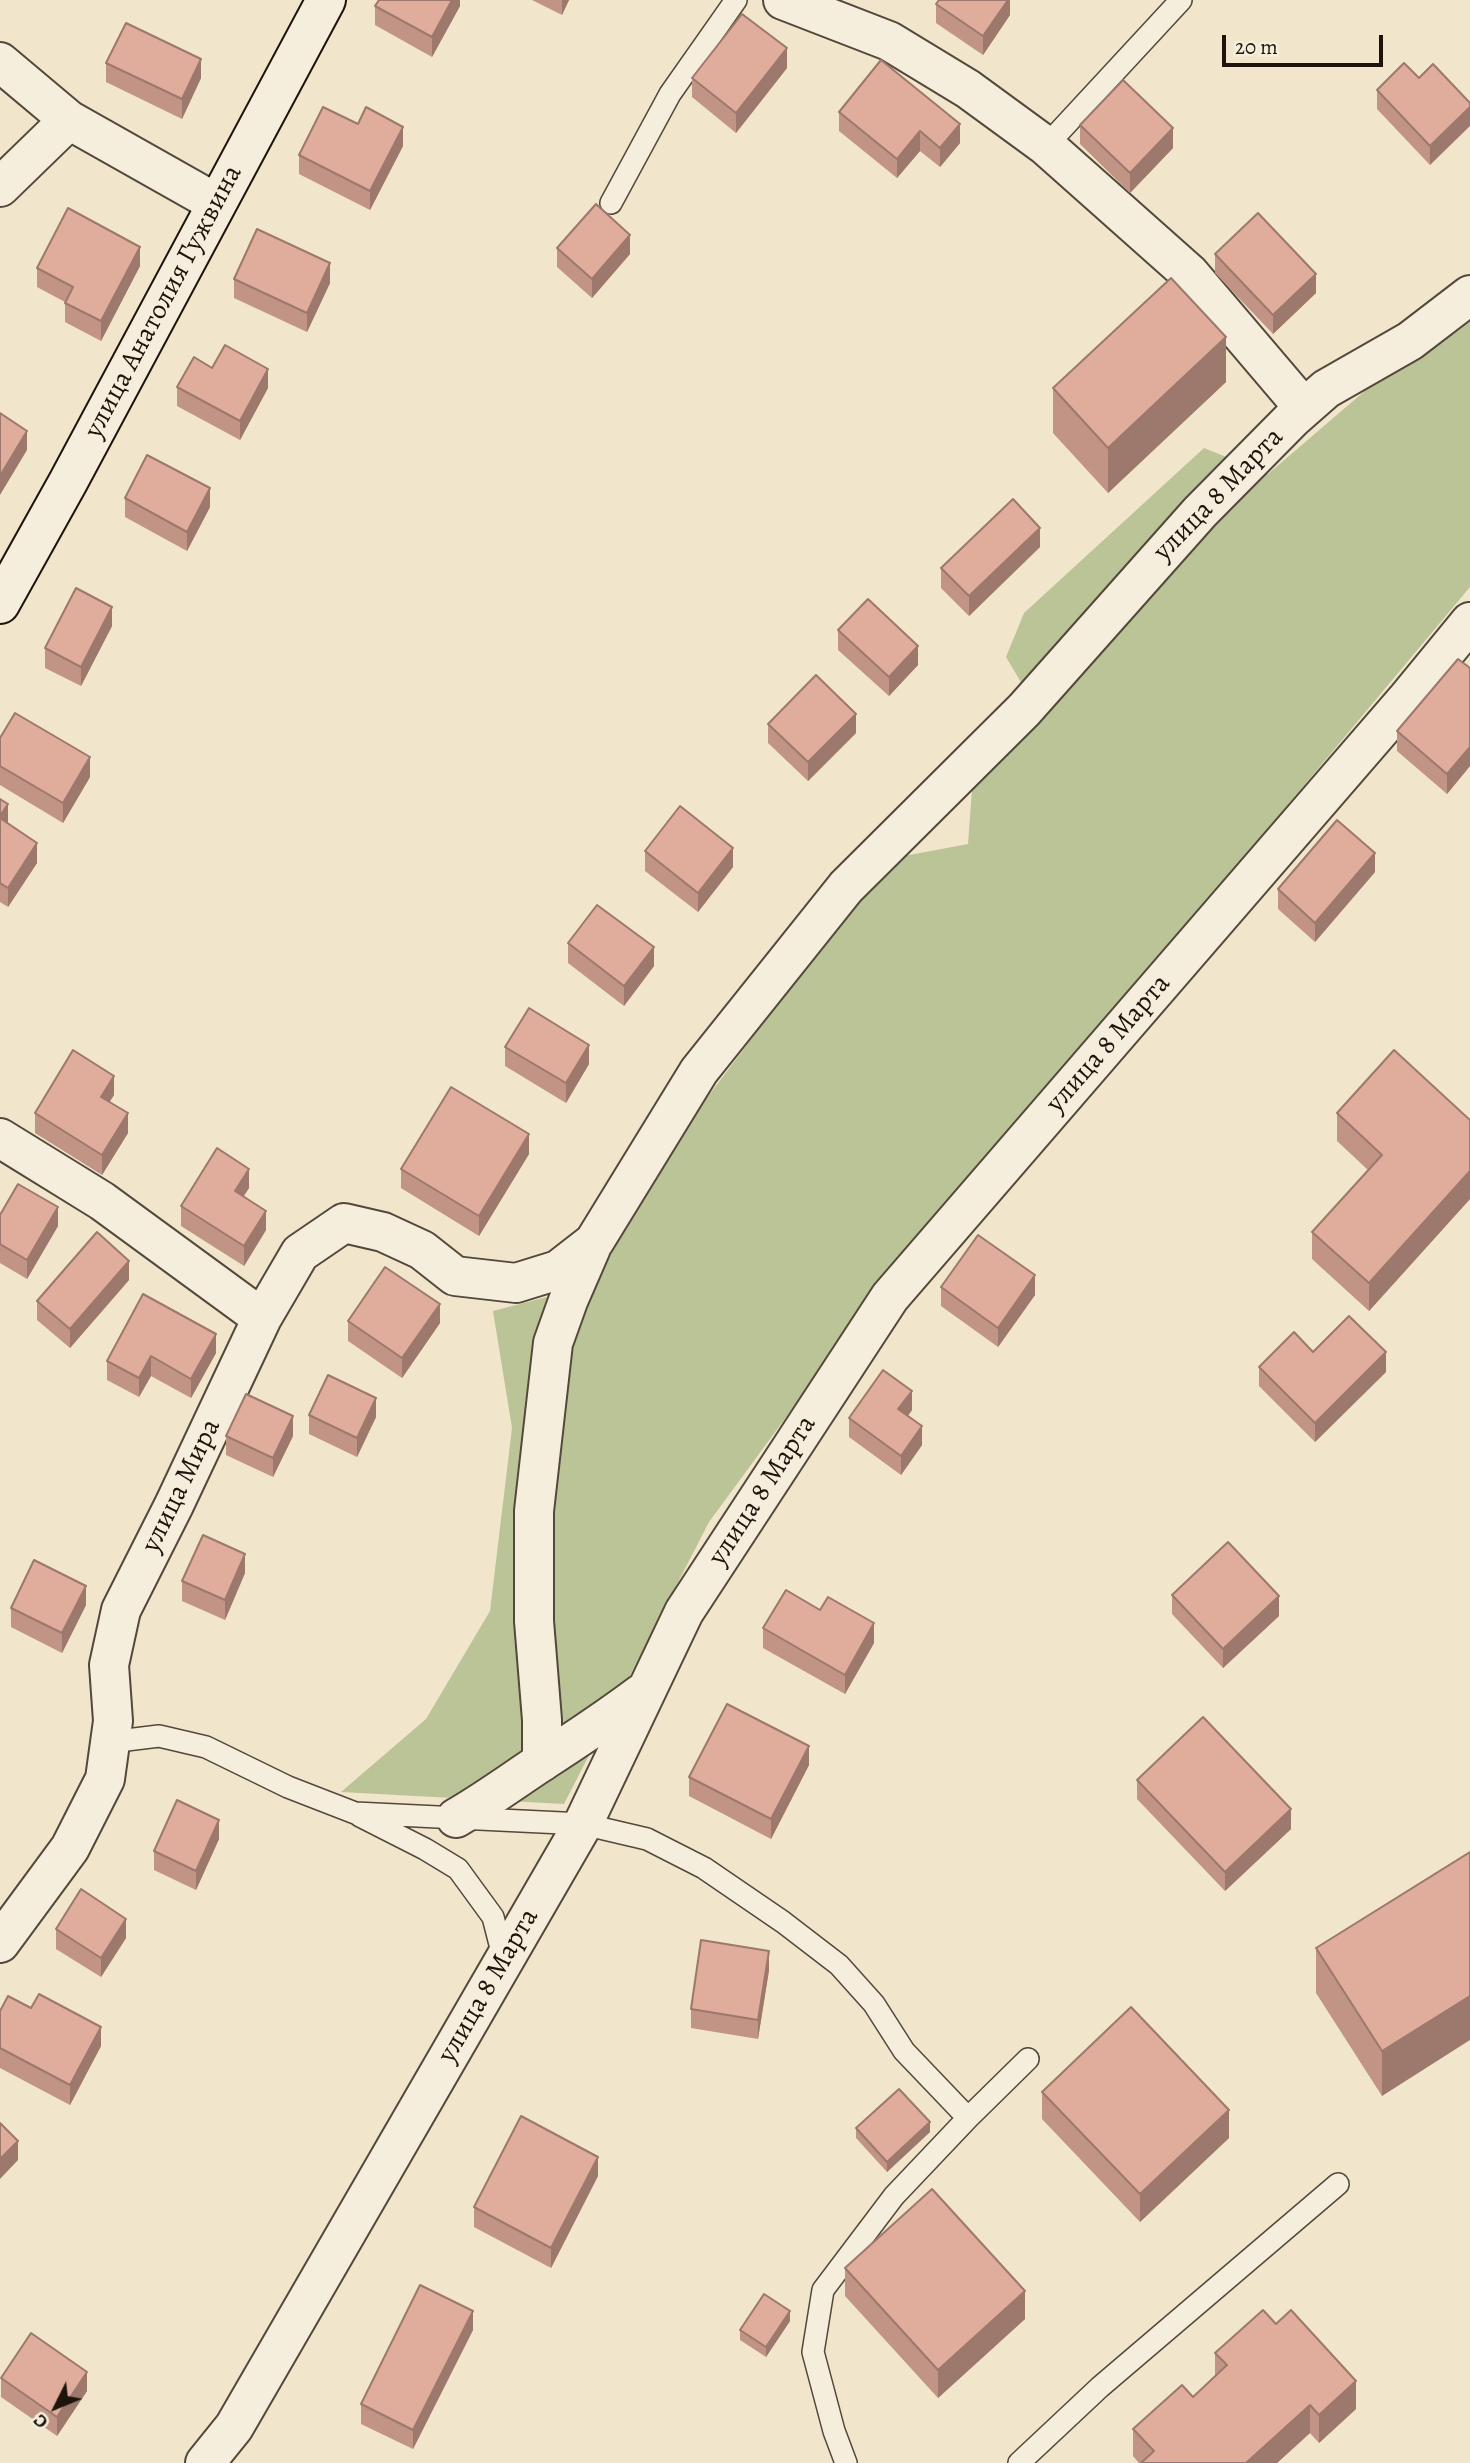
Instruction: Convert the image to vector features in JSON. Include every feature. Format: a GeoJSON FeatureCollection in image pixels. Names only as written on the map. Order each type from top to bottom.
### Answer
{"type":"FeatureCollection","features":[{"type":"Feature","properties":{"kind":"street","name":"улица Анатолия Гужвина"},"geometry":{"type":"LineString","coordinates":[[0,604],[326,0]]}},
{"type":"Feature","properties":{"kind":"street","name":"улица 8 Марта"},"geometry":{"type":"LineString","coordinates":[[783,0],[889,41],[968,89],[1046,146],[1190,274],[1304,408]]}},
{"type":"Feature","properties":{"kind":"street"},"geometry":{"type":"LineString","coordinates":[[0,62],[69,120],[216,203]]}},
{"type":"Feature","properties":{"kind":"street"},"geometry":{"type":"LineString","coordinates":[[0,187],[69,120]]}},
{"type":"Feature","properties":{"kind":"street","name":"улица 8 Марта"},"geometry":{"type":"LineString","coordinates":[[262,1318],[300,1253],[344,1223],[383,1232],[422,1250],[455,1276],[516,1283],[558,1270],[594,1242],[699,1071],[846,887],[1024,710],[1200,512],[1304,408],[1326,389],[1410,341],[1470,295]]}},
{"type":"Feature","properties":{"kind":"street","name":"улица 8 Марта"},"geometry":{"type":"LineString","coordinates":[[205,2463],[234,2427],[583,1824],[684,1612],[890,1297],[1470,622]]}},
{"type":"Feature","properties":{"kind":"street"},"geometry":{"type":"LineString","coordinates":[[0,1138],[102,1201],[262,1318]]}},
{"type":"Feature","properties":{"kind":"street"},"geometry":{"type":"LineString","coordinates":[[542,1762],[542,1720],[534,1621],[535,1498],[553,1343],[594,1242]]}},
{"type":"Feature","properties":{"kind":"street","name":"улица Мира"},"geometry":{"type":"LineString","coordinates":[[0,1943],[70,1848],[105,1779],[113,1721],[109,1665],[121,1610],[262,1318]]}},
{"type":"Feature","properties":{"kind":"street"},"geometry":{"type":"LineString","coordinates":[[456,1818],[597,1727],[647,1690]]}},
{"type":"Feature","properties":{"kind":"lane"},"geometry":{"type":"LineString","coordinates":[[611,203],[670,94],[736,0]]}},
{"type":"Feature","properties":{"kind":"lane"},"geometry":{"type":"LineString","coordinates":[[1046,146],[1181,0]]}},
{"type":"Feature","properties":{"kind":"lane"},"geometry":{"type":"LineString","coordinates":[[110,1742],[159,1736],[206,1747],[288,1787],[355,1813],[425,1849],[458,1870],[493,1917],[504,1960]]}},
{"type":"Feature","properties":{"kind":"lane"},"geometry":{"type":"LineString","coordinates":[[355,1813],[583,1824],[647,1839],[704,1868],[783,1922],[839,1965],[874,2004],[904,2051],[968,2118]]}},
{"type":"Feature","properties":{"kind":"lane"},"geometry":{"type":"LineString","coordinates":[[846,2463],[834,2431],[813,2352],[823,2290],[894,2196],[1028,2059]]}},
{"type":"Feature","properties":{"kind":"lane"},"geometry":{"type":"LineString","coordinates":[[1019,2463],[1100,2387],[1338,2184]]}},
{"type":"Feature","properties":{"kind":"green space"},"geometry":{"type":"Polygon","coordinates":[[[1470,305],[1470,587],[1189,923],[906,1254],[709,1522],[564,1804],[341,1792],[426,1719],[490,1611],[512,1428],[493,1311],[585,1287],[671,1145],[888,859],[968,844],[972,790],[1025,689],[1006,657],[1024,613],[1204,448],[1268,474],[1416,347],[1470,305]]]}},
{"type":"Feature","properties":{"kind":"building"},"geometry":{"type":"Polygon","coordinates":[[[379,0],[452,0],[432,37],[375,6],[379,0]]]}},
{"type":"Feature","properties":{"kind":"building"},"geometry":{"type":"Polygon","coordinates":[[[939,0],[1008,0],[983,36],[936,4],[939,0]]]}},
{"type":"Feature","properties":{"kind":"building"},"geometry":{"type":"Polygon","coordinates":[[[742,14],[787,48],[736,113],[692,78],[742,14]]]}},
{"type":"Feature","properties":{"kind":"building"},"geometry":{"type":"Polygon","coordinates":[[[126,23],[201,59],[182,99],[106,63],[126,23]]]}},
{"type":"Feature","properties":{"kind":"building"},"geometry":{"type":"Polygon","coordinates":[[[881,60],[960,124],[940,148],[920,131],[897,159],[839,112],[881,60]]]}},
{"type":"Feature","properties":{"kind":"building"},"geometry":{"type":"Polygon","coordinates":[[[1404,63],[1419,78],[1433,64],[1470,103],[1470,107],[1430,146],[1377,90],[1404,63]]]}},
{"type":"Feature","properties":{"kind":"building"},"geometry":{"type":"Polygon","coordinates":[[[1123,80],[1173,128],[1130,173],[1080,125],[1123,80]]]}},
{"type":"Feature","properties":{"kind":"building"},"geometry":{"type":"Polygon","coordinates":[[[323,107],[358,124],[366,107],[403,127],[370,191],[299,155],[323,107]]]}},
{"type":"Feature","properties":{"kind":"building"},"geometry":{"type":"Polygon","coordinates":[[[596,204],[630,235],[592,279],[557,248],[596,204]]]}},
{"type":"Feature","properties":{"kind":"building"},"geometry":{"type":"Polygon","coordinates":[[[68,208],[140,247],[101,321],[65,303],[73,287],[37,268],[68,208]]]}},
{"type":"Feature","properties":{"kind":"building"},"geometry":{"type":"Polygon","coordinates":[[[1258,213],[1316,274],[1273,315],[1215,254],[1258,213]]]}},
{"type":"Feature","properties":{"kind":"building"},"geometry":{"type":"Polygon","coordinates":[[[257,229],[330,263],[307,313],[234,279],[257,229]]]}},
{"type":"Feature","properties":{"kind":"building"},"geometry":{"type":"Polygon","coordinates":[[[1171,278],[1226,337],[1108,448],[1053,388],[1171,278]]]}},
{"type":"Feature","properties":{"kind":"building"},"geometry":{"type":"Polygon","coordinates":[[[225,345],[268,369],[240,421],[177,387],[194,357],[212,368],[225,345]]]}},
{"type":"Feature","properties":{"kind":"building"},"geometry":{"type":"Polygon","coordinates":[[[0,413],[27,431],[0,476],[0,413]]]}},
{"type":"Feature","properties":{"kind":"building"},"geometry":{"type":"Polygon","coordinates":[[[147,455],[210,488],[187,532],[125,498],[147,455]]]}},
{"type":"Feature","properties":{"kind":"building"},"geometry":{"type":"Polygon","coordinates":[[[1013,499],[1040,528],[969,596],[941,568],[1013,499]]]}},
{"type":"Feature","properties":{"kind":"building"},"geometry":{"type":"Polygon","coordinates":[[[76,588],[112,607],[81,667],[45,648],[76,588]]]}},
{"type":"Feature","properties":{"kind":"building"},"geometry":{"type":"Polygon","coordinates":[[[868,599],[918,646],[889,677],[838,630],[868,599]]]}},
{"type":"Feature","properties":{"kind":"building"},"geometry":{"type":"Polygon","coordinates":[[[1458,659],[1470,668],[1470,747],[1447,774],[1397,731],[1458,659]]]}},
{"type":"Feature","properties":{"kind":"building"},"geometry":{"type":"Polygon","coordinates":[[[816,675],[856,714],[808,762],[768,724],[816,675]]]}},
{"type":"Feature","properties":{"kind":"building"},"geometry":{"type":"Polygon","coordinates":[[[15,713],[90,757],[63,803],[0,766],[0,738],[15,713]]]}},
{"type":"Feature","properties":{"kind":"building"},"geometry":{"type":"Polygon","coordinates":[[[0,799],[8,804],[0,816],[0,799]]]}},
{"type":"Feature","properties":{"kind":"building"},"geometry":{"type":"Polygon","coordinates":[[[680,806],[733,848],[698,893],[645,851],[680,806]]]}},
{"type":"Feature","properties":{"kind":"building"},"geometry":{"type":"Polygon","coordinates":[[[0,818],[37,843],[8,888],[0,883],[0,818]]]}},
{"type":"Feature","properties":{"kind":"building"},"geometry":{"type":"Polygon","coordinates":[[[1337,820],[1375,853],[1315,923],[1278,889],[1337,820]]]}},
{"type":"Feature","properties":{"kind":"building"},"geometry":{"type":"Polygon","coordinates":[[[597,905],[654,947],[624,986],[568,943],[597,905]]]}},
{"type":"Feature","properties":{"kind":"building"},"geometry":{"type":"Polygon","coordinates":[[[529,1008],[589,1045],[566,1083],[505,1047],[529,1008]]]}},
{"type":"Feature","properties":{"kind":"building"},"geometry":{"type":"Polygon","coordinates":[[[73,1050],[114,1076],[101,1097],[128,1113],[102,1155],[35,1113],[73,1050]]]}},
{"type":"Feature","properties":{"kind":"building"},"geometry":{"type":"Polygon","coordinates":[[[1394,1050],[1470,1120],[1470,1171],[1369,1283],[1312,1232],[1382,1155],[1337,1113],[1394,1050]]]}},
{"type":"Feature","properties":{"kind":"building"},"geometry":{"type":"Polygon","coordinates":[[[451,1087],[529,1134],[479,1216],[401,1169],[451,1087]]]}},
{"type":"Feature","properties":{"kind":"building"},"geometry":{"type":"Polygon","coordinates":[[[217,1148],[249,1169],[235,1191],[266,1211],[244,1246],[181,1206],[217,1148]]]}},
{"type":"Feature","properties":{"kind":"building"},"geometry":{"type":"Polygon","coordinates":[[[18,1184],[58,1207],[27,1260],[0,1244],[0,1215],[18,1184]]]}},
{"type":"Feature","properties":{"kind":"building"},"geometry":{"type":"Polygon","coordinates":[[[97,1232],[129,1261],[70,1329],[37,1301],[97,1232]]]}},
{"type":"Feature","properties":{"kind":"building"},"geometry":{"type":"Polygon","coordinates":[[[978,1235],[1035,1275],[998,1328],[941,1287],[978,1235]]]}},
{"type":"Feature","properties":{"kind":"building"},"geometry":{"type":"Polygon","coordinates":[[[385,1267],[440,1304],[402,1358],[348,1321],[385,1267]]]}},
{"type":"Feature","properties":{"kind":"building"},"geometry":{"type":"Polygon","coordinates":[[[143,1294],[216,1334],[191,1379],[151,1356],[139,1378],[107,1361],[143,1294]]]}},
{"type":"Feature","properties":{"kind":"building"},"geometry":{"type":"Polygon","coordinates":[[[1349,1316],[1386,1352],[1315,1423],[1259,1367],[1294,1332],[1313,1352],[1349,1316]]]}},
{"type":"Feature","properties":{"kind":"building"},"geometry":{"type":"Polygon","coordinates":[[[883,1370],[912,1391],[898,1409],[922,1426],[901,1456],[849,1418],[883,1370]]]}},
{"type":"Feature","properties":{"kind":"building"},"geometry":{"type":"Polygon","coordinates":[[[328,1375],[376,1398],[357,1438],[309,1415],[328,1375]]]}},
{"type":"Feature","properties":{"kind":"building"},"geometry":{"type":"Polygon","coordinates":[[[246,1394],[293,1416],[273,1458],[226,1436],[246,1394]]]}},
{"type":"Feature","properties":{"kind":"building"},"geometry":{"type":"Polygon","coordinates":[[[203,1535],[245,1554],[225,1600],[182,1581],[203,1535]]]}},
{"type":"Feature","properties":{"kind":"building"},"geometry":{"type":"Polygon","coordinates":[[[1228,1542],[1279,1596],[1223,1649],[1172,1595],[1228,1542]]]}},
{"type":"Feature","properties":{"kind":"building"},"geometry":{"type":"Polygon","coordinates":[[[34,1560],[86,1586],[62,1633],[11,1608],[34,1560]]]}},
{"type":"Feature","properties":{"kind":"building"},"geometry":{"type":"Polygon","coordinates":[[[786,1590],[820,1610],[828,1597],[874,1623],[845,1675],[763,1628],[786,1590]]]}},
{"type":"Feature","properties":{"kind":"building"},"geometry":{"type":"Polygon","coordinates":[[[727,1704],[809,1746],[771,1819],[689,1777],[727,1704]]]}},
{"type":"Feature","properties":{"kind":"building"},"geometry":{"type":"Polygon","coordinates":[[[1203,1717],[1291,1809],[1225,1872],[1137,1780],[1203,1717]]]}},
{"type":"Feature","properties":{"kind":"building"},"geometry":{"type":"Polygon","coordinates":[[[177,1800],[219,1820],[196,1871],[154,1851],[177,1800]]]}},
{"type":"Feature","properties":{"kind":"building"},"geometry":{"type":"Polygon","coordinates":[[[1470,1852],[1470,1996],[1382,2051],[1316,1948],[1470,1852]]]}},
{"type":"Feature","properties":{"kind":"building"},"geometry":{"type":"Polygon","coordinates":[[[81,1889],[126,1919],[101,1958],[56,1929],[81,1889]]]}},
{"type":"Feature","properties":{"kind":"building"},"geometry":{"type":"Polygon","coordinates":[[[701,1940],[769,1951],[758,2020],[691,2009],[701,1940]]]}},
{"type":"Feature","properties":{"kind":"building"},"geometry":{"type":"Polygon","coordinates":[[[39,1994],[101,2027],[70,2085],[0,2048],[0,2011],[8,1996],[31,2008],[39,1994]]]}},
{"type":"Feature","properties":{"kind":"building"},"geometry":{"type":"Polygon","coordinates":[[[1131,2007],[1229,2110],[1140,2194],[1042,2092],[1131,2007]]]}},
{"type":"Feature","properties":{"kind":"building"},"geometry":{"type":"Polygon","coordinates":[[[899,2089],[930,2122],[887,2162],[856,2128],[899,2089]]]}},
{"type":"Feature","properties":{"kind":"building"},"geometry":{"type":"Polygon","coordinates":[[[521,2116],[598,2157],[551,2248],[474,2207],[521,2116]]]}},
{"type":"Feature","properties":{"kind":"building"},"geometry":{"type":"Polygon","coordinates":[[[0,2123],[18,2141],[0,2159],[0,2123]]]}},
{"type":"Feature","properties":{"kind":"building"},"geometry":{"type":"Polygon","coordinates":[[[932,2189],[1025,2291],[938,2370],[845,2268],[932,2189]]]}},
{"type":"Feature","properties":{"kind":"building"},"geometry":{"type":"Polygon","coordinates":[[[420,2285],[473,2311],[413,2430],[361,2404],[420,2285]]]}},
{"type":"Feature","properties":{"kind":"building"},"geometry":{"type":"Polygon","coordinates":[[[764,2294],[790,2311],[766,2347],[740,2330],[764,2294]]]}},
{"type":"Feature","properties":{"kind":"building"},"geometry":{"type":"Polygon","coordinates":[[[1263,2310],[1276,2324],[1291,2310],[1356,2381],[1319,2415],[1310,2405],[1246,2463],[1141,2463],[1154,2451],[1133,2429],[1182,2385],[1193,2397],[1227,2365],[1215,2353],[1263,2310]]]}},
{"type":"Feature","properties":{"kind":"building"},"geometry":{"type":"Polygon","coordinates":[[[31,2333],[87,2372],[57,2417],[1,2378],[31,2333]]]}}]}
